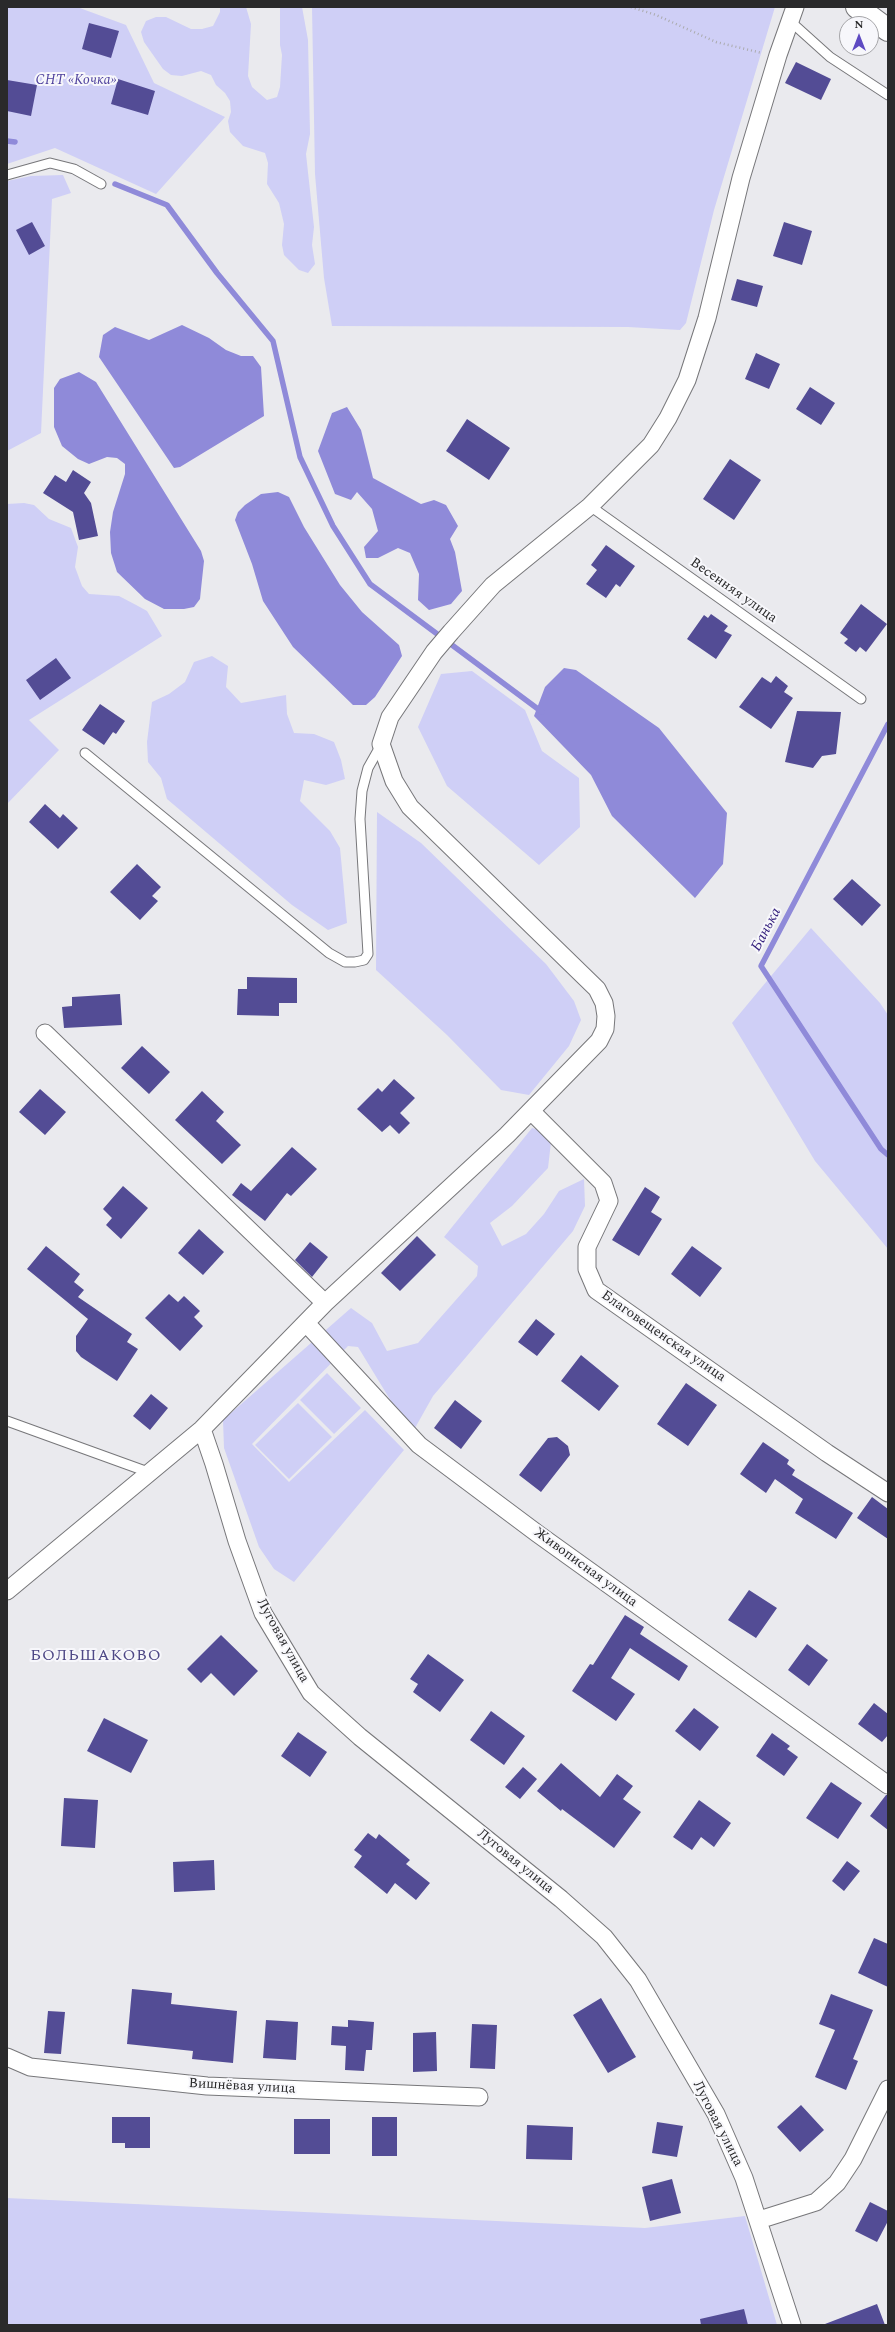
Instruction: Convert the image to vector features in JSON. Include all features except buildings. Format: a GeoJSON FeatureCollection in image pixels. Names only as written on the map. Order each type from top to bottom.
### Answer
{"type":"FeatureCollection","features":[{"type":"Feature","properties":{"kind":"main road"},"geometry":{"type":"LineString","coordinates":[[857,7],[888,30]]}},
{"type":"Feature","properties":{"kind":"street"},"geometry":{"type":"LineString","coordinates":[[7,1591],[148,1472],[202,1429],[325,1303],[508,1136],[599,1041],[605,1029],[606,1016],[604,1003],[597,989],[410,807],[394,781],[381,744],[390,717],[434,652],[493,585],[590,506],[651,445],[668,418],[687,380],[707,318],[741,178],[792,14]]}},
{"type":"Feature","properties":{"kind":"street"},"geometry":{"type":"LineString","coordinates":[[45,1033],[325,1303]]}},
{"type":"Feature","properties":{"kind":"street","name":"Благовещенская улица"},"geometry":{"type":"LineString","coordinates":[[531,1111],[604,1183],[609,1201],[587,1248],[587,1270],[596,1290],[827,1453],[888,1493]]}},
{"type":"Feature","properties":{"kind":"street","name":"Живописная улица"},"geometry":{"type":"LineString","coordinates":[[306,1323],[418,1445],[538,1534],[888,1785]]}},
{"type":"Feature","properties":{"kind":"street","name":"Луговая улица"},"geometry":{"type":"LineString","coordinates":[[202,1429],[237,1541],[263,1612],[312,1693],[360,1737],[561,1899],[604,1936],[638,1980],[716,2114],[744,2178],[760,2220],[792,2325]]}},
{"type":"Feature","properties":{"kind":"street","name":"Вишнёвая улица"},"geometry":{"type":"LineString","coordinates":[[7,2057],[30,2067],[207,2086],[480,2097]]}},
{"type":"Feature","properties":{"kind":"street"},"geometry":{"type":"LineString","coordinates":[[760,2220],[816,2202],[837,2183],[853,2159],[888,2089]]}},
{"type":"Feature","properties":{"kind":"lane"},"geometry":{"type":"LineString","coordinates":[[792,14],[830,57],[888,95]]}},
{"type":"Feature","properties":{"kind":"lane"},"geometry":{"type":"LineString","coordinates":[[7,175],[50,164],[74,169],[101,184]]}},
{"type":"Feature","properties":{"kind":"lane","name":"Весенняя улица"},"geometry":{"type":"LineString","coordinates":[[590,506],[861,699]]}},
{"type":"Feature","properties":{"kind":"lane"},"geometry":{"type":"LineString","coordinates":[[86,753],[329,953],[345,962],[355,962],[364,960],[368,954],[360,819],[362,791],[368,768],[381,744]]}},
{"type":"Feature","properties":{"kind":"lane"},"geometry":{"type":"LineString","coordinates":[[7,1421],[148,1472]]}},
{"type":"Feature","properties":{"kind":"path"},"geometry":{"type":"LineString","coordinates":[[631,7],[656,15],[716,42],[778,55]]}},
{"type":"Feature","properties":{"kind":"green space","name":"СНТ «Кочка»"},"geometry":{"type":"Polygon","coordinates":[[[7,7],[77,7],[126,25],[154,83],[225,117],[156,194],[55,148],[7,164],[7,7]]]}},
{"type":"Feature","properties":{"kind":"green space"},"geometry":{"type":"Polygon","coordinates":[[[220,7],[246,7],[251,24],[248,76],[252,87],[267,100],[277,97],[280,87],[282,55],[280,45],[280,7],[302,7],[308,40],[310,134],[306,154],[314,227],[312,245],[315,264],[308,273],[299,270],[284,255],[282,245],[284,224],[279,203],[267,184],[268,163],[265,153],[243,146],[230,132],[228,121],[231,112],[230,101],[225,93],[216,85],[211,75],[201,71],[182,76],[171,75],[163,69],[144,42],[141,32],[146,21],[156,17],[166,17],[191,29],[202,29],[213,26],[220,12],[220,7]]]}},
{"type":"Feature","properties":{"kind":"green space"},"geometry":{"type":"Polygon","coordinates":[[[312,7],[775,7],[714,210],[686,323],[680,330],[628,327],[332,326],[324,278],[315,174],[312,7]]]}},
{"type":"Feature","properties":{"kind":"green space"},"geometry":{"type":"Polygon","coordinates":[[[63,175],[71,193],[52,199],[41,433],[7,451],[7,181],[31,176],[63,175]]]}},
{"type":"Feature","properties":{"kind":"green space"},"geometry":{"type":"Polygon","coordinates":[[[24,503],[34,505],[49,519],[71,528],[78,547],[75,567],[82,586],[89,594],[119,596],[147,611],[162,636],[29,720],[59,750],[7,804],[7,504],[24,503]]]}},
{"type":"Feature","properties":{"kind":"green space"},"geometry":{"type":"Polygon","coordinates":[[[212,656],[228,666],[226,687],[241,703],[286,695],[287,714],[294,733],[314,734],[334,742],[341,760],[345,779],[326,785],[304,780],[300,801],[330,831],[340,848],[347,923],[328,930],[292,905],[167,799],[161,778],[148,762],[147,742],[152,702],[169,694],[185,682],[194,662],[212,656]]]}},
{"type":"Feature","properties":{"kind":"green space"},"geometry":{"type":"Polygon","coordinates":[[[472,671],[525,710],[542,751],[579,778],[580,827],[539,865],[447,786],[418,727],[441,674],[472,671]]]}},
{"type":"Feature","properties":{"kind":"green space"},"geometry":{"type":"Polygon","coordinates":[[[377,812],[421,843],[546,964],[574,1001],[581,1020],[569,1046],[529,1095],[501,1090],[447,1035],[376,970],[377,812]]]}},
{"type":"Feature","properties":{"kind":"green space"},"geometry":{"type":"Polygon","coordinates":[[[811,928],[880,1003],[888,1015],[888,1249],[815,1161],[732,1023],[811,928]]]}},
{"type":"Feature","properties":{"kind":"green space"},"geometry":{"type":"Polygon","coordinates":[[[532,1128],[544,1131],[551,1142],[548,1168],[512,1206],[490,1223],[502,1246],[526,1234],[544,1214],[559,1191],[584,1179],[585,1206],[573,1231],[433,1396],[415,1428],[394,1406],[358,1347],[348,1346],[252,1444],[289,1482],[365,1410],[404,1450],[294,1582],[274,1569],[259,1547],[224,1448],[223,1420],[351,1308],[372,1323],[387,1351],[418,1343],[477,1276],[478,1266],[444,1237],[532,1128]]]}},
{"type":"Feature","properties":{"kind":"green space"},"geometry":{"type":"Polygon","coordinates":[[[327,1373],[361,1408],[334,1434],[300,1400],[327,1373]]]}},
{"type":"Feature","properties":{"kind":"green space"},"geometry":{"type":"Polygon","coordinates":[[[298,1403],[332,1437],[289,1479],[255,1445],[298,1403]]]}},
{"type":"Feature","properties":{"kind":"green space"},"geometry":{"type":"Polygon","coordinates":[[[7,2198],[645,2228],[745,2216],[777,2325],[7,2325],[7,2198]]]}},
{"type":"Feature","properties":{"kind":"shaded area"},"geometry":{"type":"Polygon","coordinates":[[[182,325],[209,338],[226,350],[241,356],[253,356],[261,367],[264,416],[180,467],[174,468],[99,357],[103,335],[115,327],[149,340],[182,325]]]}},
{"type":"Feature","properties":{"kind":"shaded area"},"geometry":{"type":"Polygon","coordinates":[[[79,372],[96,382],[201,551],[204,561],[200,599],[194,607],[184,609],[164,609],[145,599],[117,572],[111,553],[110,532],[113,512],[125,474],[125,464],[117,458],[107,457],[89,464],[78,459],[62,446],[54,427],[54,388],[60,379],[79,372]]]}},
{"type":"Feature","properties":{"kind":"shaded area"},"geometry":{"type":"Polygon","coordinates":[[[347,407],[361,430],[373,478],[421,504],[434,500],[446,505],[458,526],[450,539],[455,552],[462,591],[451,604],[429,610],[418,600],[419,574],[410,553],[398,548],[378,558],[366,558],[364,547],[378,531],[372,509],[357,492],[351,500],[335,494],[318,451],[332,413],[347,407]]]}},
{"type":"Feature","properties":{"kind":"shaded area"},"geometry":{"type":"Polygon","coordinates":[[[278,492],[289,497],[304,527],[340,585],[362,612],[399,645],[402,656],[375,697],[366,705],[353,705],[293,647],[263,601],[252,564],[235,520],[238,512],[245,505],[261,494],[278,492]]]}},
{"type":"Feature","properties":{"kind":"shaded area"},"geometry":{"type":"Polygon","coordinates":[[[564,668],[576,670],[659,728],[727,813],[723,864],[695,898],[612,816],[591,775],[534,716],[545,687],[564,668]]]}},
{"type":"Feature","properties":{"kind":"waterway"},"geometry":{"type":"LineString","coordinates":[[7,141],[15,142]]}},
{"type":"Feature","properties":{"kind":"waterway"},"geometry":{"type":"LineString","coordinates":[[115,184],[167,205],[217,273],[273,341],[300,457],[333,526],[370,584],[542,712]]}},
{"type":"Feature","properties":{"kind":"waterway","name":"Банька"},"geometry":{"type":"LineString","coordinates":[[888,724],[761,966],[881,1149],[888,1155]]}},
{"type":"Feature","properties":{"kind":"district","name":"БОЛЬШАКОВО"},"geometry":{"type":"Point","coordinates":[96,1657]}}]}
